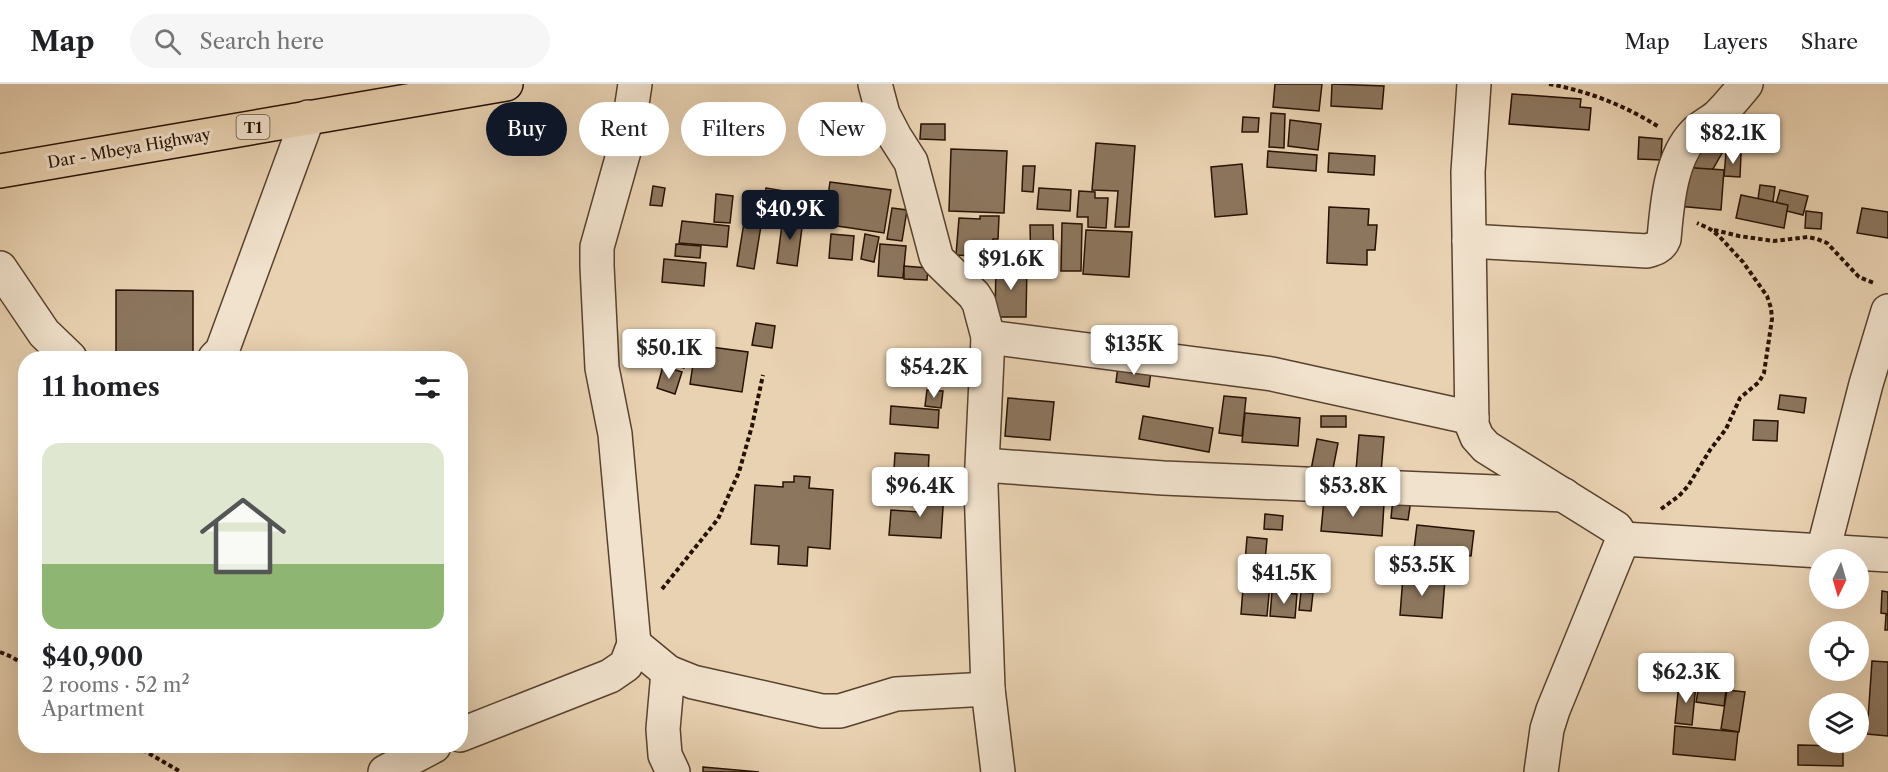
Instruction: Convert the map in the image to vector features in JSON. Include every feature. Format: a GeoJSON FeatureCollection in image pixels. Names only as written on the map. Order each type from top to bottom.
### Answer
{"type":"FeatureCollection","features":[{"type":"Feature","properties":{"kind":"highway","name":"Dar - Mbeya Highway"},"geometry":{"type":"LineString","coordinates":[[0,171],[506,84]]}},
{"type":"Feature","properties":{"kind":"street"},"geometry":{"type":"LineString","coordinates":[[468,732],[610,676],[626,665],[633,637],[615,434],[602,368],[597,247],[626,144],[635,84]]}},
{"type":"Feature","properties":{"kind":"street"},"geometry":{"type":"LineString","coordinates":[[875,84],[884,114],[911,162],[936,256],[979,303],[988,337],[981,486],[988,689],[998,772]]}},
{"type":"Feature","properties":{"kind":"street"},"geometry":{"type":"LineString","coordinates":[[1474,84],[1468,172],[1472,425],[1477,437],[1486,447],[1616,528],[1623,539]]}},
{"type":"Feature","properties":{"kind":"street"},"geometry":{"type":"LineString","coordinates":[[1469,241],[1647,251],[1662,244],[1667,207],[1677,164],[1684,146],[1695,133],[1717,116],[1746,84]]}},
{"type":"Feature","properties":{"kind":"street"},"geometry":{"type":"LineString","coordinates":[[222,351],[308,117]]}},
{"type":"Feature","properties":{"kind":"street"},"geometry":{"type":"LineString","coordinates":[[0,268],[44,333],[63,351]]}},
{"type":"Feature","properties":{"kind":"street"},"geometry":{"type":"LineString","coordinates":[[1824,549],[1884,313]]}},
{"type":"Feature","properties":{"kind":"street"},"geometry":{"type":"LineString","coordinates":[[988,337],[1272,374],[1472,418]]}},
{"type":"Feature","properties":{"kind":"street"},"geometry":{"type":"LineString","coordinates":[[983,465],[1163,478],[1566,495]]}},
{"type":"Feature","properties":{"kind":"street"},"geometry":{"type":"LineString","coordinates":[[1623,539],[1809,550]]}},
{"type":"Feature","properties":{"kind":"street"},"geometry":{"type":"LineString","coordinates":[[1541,772],[1547,729],[1553,710],[1623,539]]}},
{"type":"Feature","properties":{"kind":"street"},"geometry":{"type":"LineString","coordinates":[[1869,554],[1888,555]]}},
{"type":"Feature","properties":{"kind":"street"},"geometry":{"type":"LineString","coordinates":[[633,637],[668,672],[693,682],[822,711],[840,711],[896,694],[988,689]]}},
{"type":"Feature","properties":{"kind":"street"},"geometry":{"type":"LineString","coordinates":[[668,672],[663,729],[665,755],[673,772]]}},
{"type":"Feature","properties":{"kind":"street"},"geometry":{"type":"LineString","coordinates":[[385,772],[421,753]]}},
{"type":"Feature","properties":{"kind":"path"},"geometry":{"type":"LineString","coordinates":[[1549,84],[1626,107],[1659,126],[1684,146]]}},
{"type":"Feature","properties":{"kind":"path"},"geometry":{"type":"LineString","coordinates":[[1667,207],[1710,229],[1760,240],[1774,241],[1808,237],[1827,243],[1859,277],[1884,313]]}},
{"type":"Feature","properties":{"kind":"path"},"geometry":{"type":"LineString","coordinates":[[1623,539],[1679,496],[1688,486],[1726,429],[1740,398],[1759,382],[1764,373],[1772,319],[1767,296],[1743,262],[1710,229]]}},
{"type":"Feature","properties":{"kind":"path"},"geometry":{"type":"LineString","coordinates":[[633,637],[663,588],[718,519],[740,472],[763,375]]}},
{"type":"Feature","properties":{"kind":"path"},"geometry":{"type":"LineString","coordinates":[[0,652],[18,661]]}},
{"type":"Feature","properties":{"kind":"path"},"geometry":{"type":"LineString","coordinates":[[148,753],[181,772]]}},
{"type":"Feature","properties":{"kind":"building"},"geometry":{"type":"Polygon","coordinates":[[[1275,84],[1322,84],[1319,111],[1273,107],[1275,84]]]}},
{"type":"Feature","properties":{"kind":"building"},"geometry":{"type":"Polygon","coordinates":[[[1332,84],[1384,86],[1382,109],[1331,106],[1332,84]]]}},
{"type":"Feature","properties":{"kind":"building"},"geometry":{"type":"Polygon","coordinates":[[[1512,94],[1581,99],[1580,107],[1591,108],[1589,130],[1509,124],[1512,94]]]}},
{"type":"Feature","properties":{"kind":"building"},"geometry":{"type":"Polygon","coordinates":[[[1271,113],[1285,114],[1284,148],[1269,147],[1271,113]]]}},
{"type":"Feature","properties":{"kind":"building"},"geometry":{"type":"Polygon","coordinates":[[[1243,117],[1259,118],[1258,132],[1242,132],[1243,117]]]}},
{"type":"Feature","properties":{"kind":"building"},"geometry":{"type":"Polygon","coordinates":[[[1290,120],[1321,124],[1318,150],[1288,146],[1290,120]]]}},
{"type":"Feature","properties":{"kind":"building"},"geometry":{"type":"Polygon","coordinates":[[[921,124],[945,124],[945,140],[920,139],[921,124]]]}},
{"type":"Feature","properties":{"kind":"building"},"geometry":{"type":"Polygon","coordinates":[[[1639,137],[1662,139],[1661,160],[1638,159],[1639,137]]]}},
{"type":"Feature","properties":{"kind":"building"},"geometry":{"type":"Polygon","coordinates":[[[1096,143],[1135,146],[1129,227],[1115,227],[1118,191],[1092,190],[1096,143]]]}},
{"type":"Feature","properties":{"kind":"building"},"geometry":{"type":"Polygon","coordinates":[[[1705,144],[1722,153],[1709,176],[1693,167],[1705,144]]]}},
{"type":"Feature","properties":{"kind":"building"},"geometry":{"type":"Polygon","coordinates":[[[951,149],[1007,151],[1004,213],[949,211],[951,149]]]}},
{"type":"Feature","properties":{"kind":"building"},"geometry":{"type":"Polygon","coordinates":[[[1268,151],[1317,155],[1316,171],[1267,167],[1268,151]]]}},
{"type":"Feature","properties":{"kind":"building"},"geometry":{"type":"Polygon","coordinates":[[[1329,153],[1375,156],[1374,175],[1328,172],[1329,153]]]}},
{"type":"Feature","properties":{"kind":"building"},"geometry":{"type":"Polygon","coordinates":[[[1726,153],[1741,154],[1740,177],[1724,176],[1726,153]]]}},
{"type":"Feature","properties":{"kind":"building"},"geometry":{"type":"Polygon","coordinates":[[[1242,164],[1247,214],[1215,217],[1211,167],[1242,164]]]}},
{"type":"Feature","properties":{"kind":"building"},"geometry":{"type":"Polygon","coordinates":[[[1023,166],[1035,166],[1033,192],[1022,191],[1023,166]]]}},
{"type":"Feature","properties":{"kind":"building"},"geometry":{"type":"Polygon","coordinates":[[[1681,167],[1724,170],[1721,210],[1677,206],[1681,167]]]}},
{"type":"Feature","properties":{"kind":"building"},"geometry":{"type":"Polygon","coordinates":[[[830,182],[891,190],[884,233],[824,224],[830,182]]]}},
{"type":"Feature","properties":{"kind":"building"},"geometry":{"type":"Polygon","coordinates":[[[1760,185],[1775,187],[1772,208],[1757,206],[1760,185]]]}},
{"type":"Feature","properties":{"kind":"building"},"geometry":{"type":"Polygon","coordinates":[[[653,186],[665,188],[662,206],[650,205],[653,186]]]}},
{"type":"Feature","properties":{"kind":"building"},"geometry":{"type":"Polygon","coordinates":[[[766,188],[808,195],[804,217],[762,210],[766,188]]]}},
{"type":"Feature","properties":{"kind":"building"},"geometry":{"type":"Polygon","coordinates":[[[1039,188],[1071,190],[1070,211],[1037,209],[1039,188]]]}},
{"type":"Feature","properties":{"kind":"building"},"geometry":{"type":"Polygon","coordinates":[[[1780,190],[1808,196],[1803,215],[1775,208],[1780,190]]]}},
{"type":"Feature","properties":{"kind":"building"},"geometry":{"type":"Polygon","coordinates":[[[1079,191],[1095,192],[1095,198],[1108,198],[1106,228],[1088,227],[1088,217],[1077,217],[1079,191]]]}},
{"type":"Feature","properties":{"kind":"building"},"geometry":{"type":"Polygon","coordinates":[[[716,194],[733,196],[730,223],[714,222],[716,194]]]}},
{"type":"Feature","properties":{"kind":"building"},"geometry":{"type":"Polygon","coordinates":[[[1741,195],[1788,205],[1784,228],[1736,218],[1741,195]]]}},
{"type":"Feature","properties":{"kind":"building"},"geometry":{"type":"Polygon","coordinates":[[[1329,207],[1369,209],[1368,225],[1377,225],[1375,250],[1367,250],[1367,265],[1327,263],[1329,207]]]}},
{"type":"Feature","properties":{"kind":"building"},"geometry":{"type":"Polygon","coordinates":[[[892,208],[907,210],[902,241],[887,239],[892,208]]]}},
{"type":"Feature","properties":{"kind":"building"},"geometry":{"type":"Polygon","coordinates":[[[1862,208],[1888,212],[1888,238],[1857,233],[1862,208]]]}},
{"type":"Feature","properties":{"kind":"building"},"geometry":{"type":"Polygon","coordinates":[[[746,210],[763,213],[754,269],[737,266],[746,210]]]}},
{"type":"Feature","properties":{"kind":"building"},"geometry":{"type":"Polygon","coordinates":[[[1806,211],[1822,213],[1821,229],[1805,228],[1806,211]]]}},
{"type":"Feature","properties":{"kind":"building"},"geometry":{"type":"Polygon","coordinates":[[[980,216],[999,216],[998,239],[993,239],[992,257],[956,255],[959,218],[980,219],[980,216]]]}},
{"type":"Feature","properties":{"kind":"building"},"geometry":{"type":"Polygon","coordinates":[[[783,217],[803,220],[797,266],[777,263],[783,217]]]}},
{"type":"Feature","properties":{"kind":"building"},"geometry":{"type":"Polygon","coordinates":[[[682,221],[729,226],[727,247],[679,243],[682,221]]]}},
{"type":"Feature","properties":{"kind":"building"},"geometry":{"type":"Polygon","coordinates":[[[1062,223],[1082,224],[1081,271],[1061,271],[1062,223]]]}},
{"type":"Feature","properties":{"kind":"building"},"geometry":{"type":"Polygon","coordinates":[[[1030,225],[1053,225],[1054,267],[1031,268],[1030,225]]]}},
{"type":"Feature","properties":{"kind":"building"},"geometry":{"type":"Polygon","coordinates":[[[1086,230],[1132,232],[1129,277],[1083,274],[1086,230]]]}},
{"type":"Feature","properties":{"kind":"building"},"geometry":{"type":"Polygon","coordinates":[[[831,234],[854,236],[852,260],[829,258],[831,234]]]}},
{"type":"Feature","properties":{"kind":"building"},"geometry":{"type":"Polygon","coordinates":[[[865,234],[879,237],[874,262],[861,259],[865,234]]]}},
{"type":"Feature","properties":{"kind":"building"},"geometry":{"type":"Polygon","coordinates":[[[676,244],[701,246],[700,258],[675,256],[676,244]]]}},
{"type":"Feature","properties":{"kind":"building"},"geometry":{"type":"Polygon","coordinates":[[[880,244],[906,246],[903,278],[878,276],[880,244]]]}},
{"type":"Feature","properties":{"kind":"building"},"geometry":{"type":"Polygon","coordinates":[[[664,259],[706,263],[704,286],[662,282],[664,259]]]}},
{"type":"Feature","properties":{"kind":"building"},"geometry":{"type":"Polygon","coordinates":[[[996,264],[1027,265],[1026,317],[995,317],[996,264]]]}},
{"type":"Feature","properties":{"kind":"building"},"geometry":{"type":"Polygon","coordinates":[[[904,266],[928,268],[927,280],[904,279],[904,266]]]}},
{"type":"Feature","properties":{"kind":"building"},"geometry":{"type":"Polygon","coordinates":[[[116,290],[193,291],[193,351],[116,351],[116,290]]]}},
{"type":"Feature","properties":{"kind":"building"},"geometry":{"type":"Polygon","coordinates":[[[756,323],[775,326],[772,348],[752,345],[756,323]]]}},
{"type":"Feature","properties":{"kind":"building"},"geometry":{"type":"Polygon","coordinates":[[[696,345],[748,352],[742,392],[690,384],[696,345]]]}},
{"type":"Feature","properties":{"kind":"building"},"geometry":{"type":"Polygon","coordinates":[[[676,349],[690,353],[684,368],[671,364],[676,349]]]}},
{"type":"Feature","properties":{"kind":"building"},"geometry":{"type":"Polygon","coordinates":[[[663,366],[682,372],[675,394],[657,388],[663,366]]]}},
{"type":"Feature","properties":{"kind":"building"},"geometry":{"type":"Polygon","coordinates":[[[1118,366],[1151,371],[1149,387],[1116,382],[1118,366]]]}},
{"type":"Feature","properties":{"kind":"building"},"geometry":{"type":"Polygon","coordinates":[[[898,373],[918,373],[918,385],[898,384],[898,373]]]}},
{"type":"Feature","properties":{"kind":"building"},"geometry":{"type":"Polygon","coordinates":[[[927,390],[943,391],[941,408],[925,406],[927,390]]]}},
{"type":"Feature","properties":{"kind":"building"},"geometry":{"type":"Polygon","coordinates":[[[1780,395],[1806,398],[1804,413],[1778,409],[1780,395]]]}},
{"type":"Feature","properties":{"kind":"building"},"geometry":{"type":"Polygon","coordinates":[[[1224,396],[1246,398],[1242,436],[1219,433],[1224,396]]]}},
{"type":"Feature","properties":{"kind":"building"},"geometry":{"type":"Polygon","coordinates":[[[1008,398],[1054,402],[1050,440],[1005,436],[1008,398]]]}},
{"type":"Feature","properties":{"kind":"building"},"geometry":{"type":"Polygon","coordinates":[[[891,406],[939,410],[938,428],[890,424],[891,406]]]}},
{"type":"Feature","properties":{"kind":"building"},"geometry":{"type":"Polygon","coordinates":[[[1245,413],[1300,418],[1298,446],[1242,442],[1245,413]]]}},
{"type":"Feature","properties":{"kind":"building"},"geometry":{"type":"Polygon","coordinates":[[[1143,416],[1213,428],[1209,452],[1139,439],[1143,416]]]}},
{"type":"Feature","properties":{"kind":"building"},"geometry":{"type":"Polygon","coordinates":[[[1321,416],[1346,416],[1346,427],[1321,427],[1321,416]]]}},
{"type":"Feature","properties":{"kind":"building"},"geometry":{"type":"Polygon","coordinates":[[[1754,420],[1778,421],[1777,441],[1753,440],[1754,420]]]}},
{"type":"Feature","properties":{"kind":"building"},"geometry":{"type":"Polygon","coordinates":[[[1359,435],[1384,437],[1380,484],[1355,482],[1359,435]]]}},
{"type":"Feature","properties":{"kind":"building"},"geometry":{"type":"Polygon","coordinates":[[[1317,439],[1338,443],[1331,479],[1310,475],[1317,439]]]}},
{"type":"Feature","properties":{"kind":"building"},"geometry":{"type":"Polygon","coordinates":[[[895,453],[929,455],[928,477],[905,476],[904,487],[893,486],[895,453]]]}},
{"type":"Feature","properties":{"kind":"building"},"geometry":{"type":"Polygon","coordinates":[[[794,476],[810,477],[809,488],[833,490],[830,549],[808,547],[807,566],[778,564],[779,546],[751,544],[755,485],[783,487],[783,482],[794,482],[794,476]]]}},
{"type":"Feature","properties":{"kind":"building"},"geometry":{"type":"Polygon","coordinates":[[[921,490],[944,492],[941,538],[889,535],[891,510],[920,512],[921,490]]]}},
{"type":"Feature","properties":{"kind":"building"},"geometry":{"type":"Polygon","coordinates":[[[1393,498],[1411,500],[1408,520],[1391,518],[1393,498]]]}},
{"type":"Feature","properties":{"kind":"building"},"geometry":{"type":"Polygon","coordinates":[[[1324,499],[1384,504],[1382,536],[1321,531],[1324,499]]]}},
{"type":"Feature","properties":{"kind":"building"},"geometry":{"type":"Polygon","coordinates":[[[1265,514],[1283,516],[1282,530],[1264,529],[1265,514]]]}},
{"type":"Feature","properties":{"kind":"building"},"geometry":{"type":"Polygon","coordinates":[[[1417,525],[1474,531],[1471,556],[1414,549],[1417,525]]]}},
{"type":"Feature","properties":{"kind":"building"},"geometry":{"type":"Polygon","coordinates":[[[1247,537],[1267,539],[1263,584],[1270,584],[1267,616],[1241,614],[1247,537]]]}},
{"type":"Feature","properties":{"kind":"building"},"geometry":{"type":"Polygon","coordinates":[[[1403,576],[1445,579],[1442,618],[1400,615],[1403,576]]]}},
{"type":"Feature","properties":{"kind":"building"},"geometry":{"type":"Polygon","coordinates":[[[1882,591],[1888,592],[1888,614],[1881,613],[1882,591]]]}},
{"type":"Feature","properties":{"kind":"building"},"geometry":{"type":"Polygon","coordinates":[[[1272,592],[1297,594],[1295,618],[1270,616],[1272,592]]]}},
{"type":"Feature","properties":{"kind":"building"},"geometry":{"type":"Polygon","coordinates":[[[1301,592],[1313,593],[1311,611],[1299,610],[1301,592]]]}},
{"type":"Feature","properties":{"kind":"building"},"geometry":{"type":"Polygon","coordinates":[[[1886,615],[1888,615],[1888,630],[1885,630],[1886,615]]]}},
{"type":"Feature","properties":{"kind":"building"},"geometry":{"type":"Polygon","coordinates":[[[1872,661],[1888,662],[1888,736],[1869,734],[1872,661]]]}},
{"type":"Feature","properties":{"kind":"building"},"geometry":{"type":"Polygon","coordinates":[[[1679,683],[1696,684],[1692,725],[1675,723],[1679,683]]]}},
{"type":"Feature","properties":{"kind":"building"},"geometry":{"type":"Polygon","coordinates":[[[1699,686],[1726,690],[1724,706],[1696,702],[1699,686]]]}},
{"type":"Feature","properties":{"kind":"building"},"geometry":{"type":"Polygon","coordinates":[[[1727,690],[1745,692],[1739,732],[1721,729],[1727,690]]]}},
{"type":"Feature","properties":{"kind":"building"},"geometry":{"type":"Polygon","coordinates":[[[1675,726],[1738,732],[1735,760],[1673,754],[1675,726]]]}},
{"type":"Feature","properties":{"kind":"building"},"geometry":{"type":"Polygon","coordinates":[[[1798,745],[1809,745],[1809,753],[1843,753],[1843,766],[1798,765],[1798,745]]]}},
{"type":"Feature","properties":{"kind":"building"},"geometry":{"type":"Polygon","coordinates":[[[703,767],[759,772],[703,772],[703,767]]]}}]}
